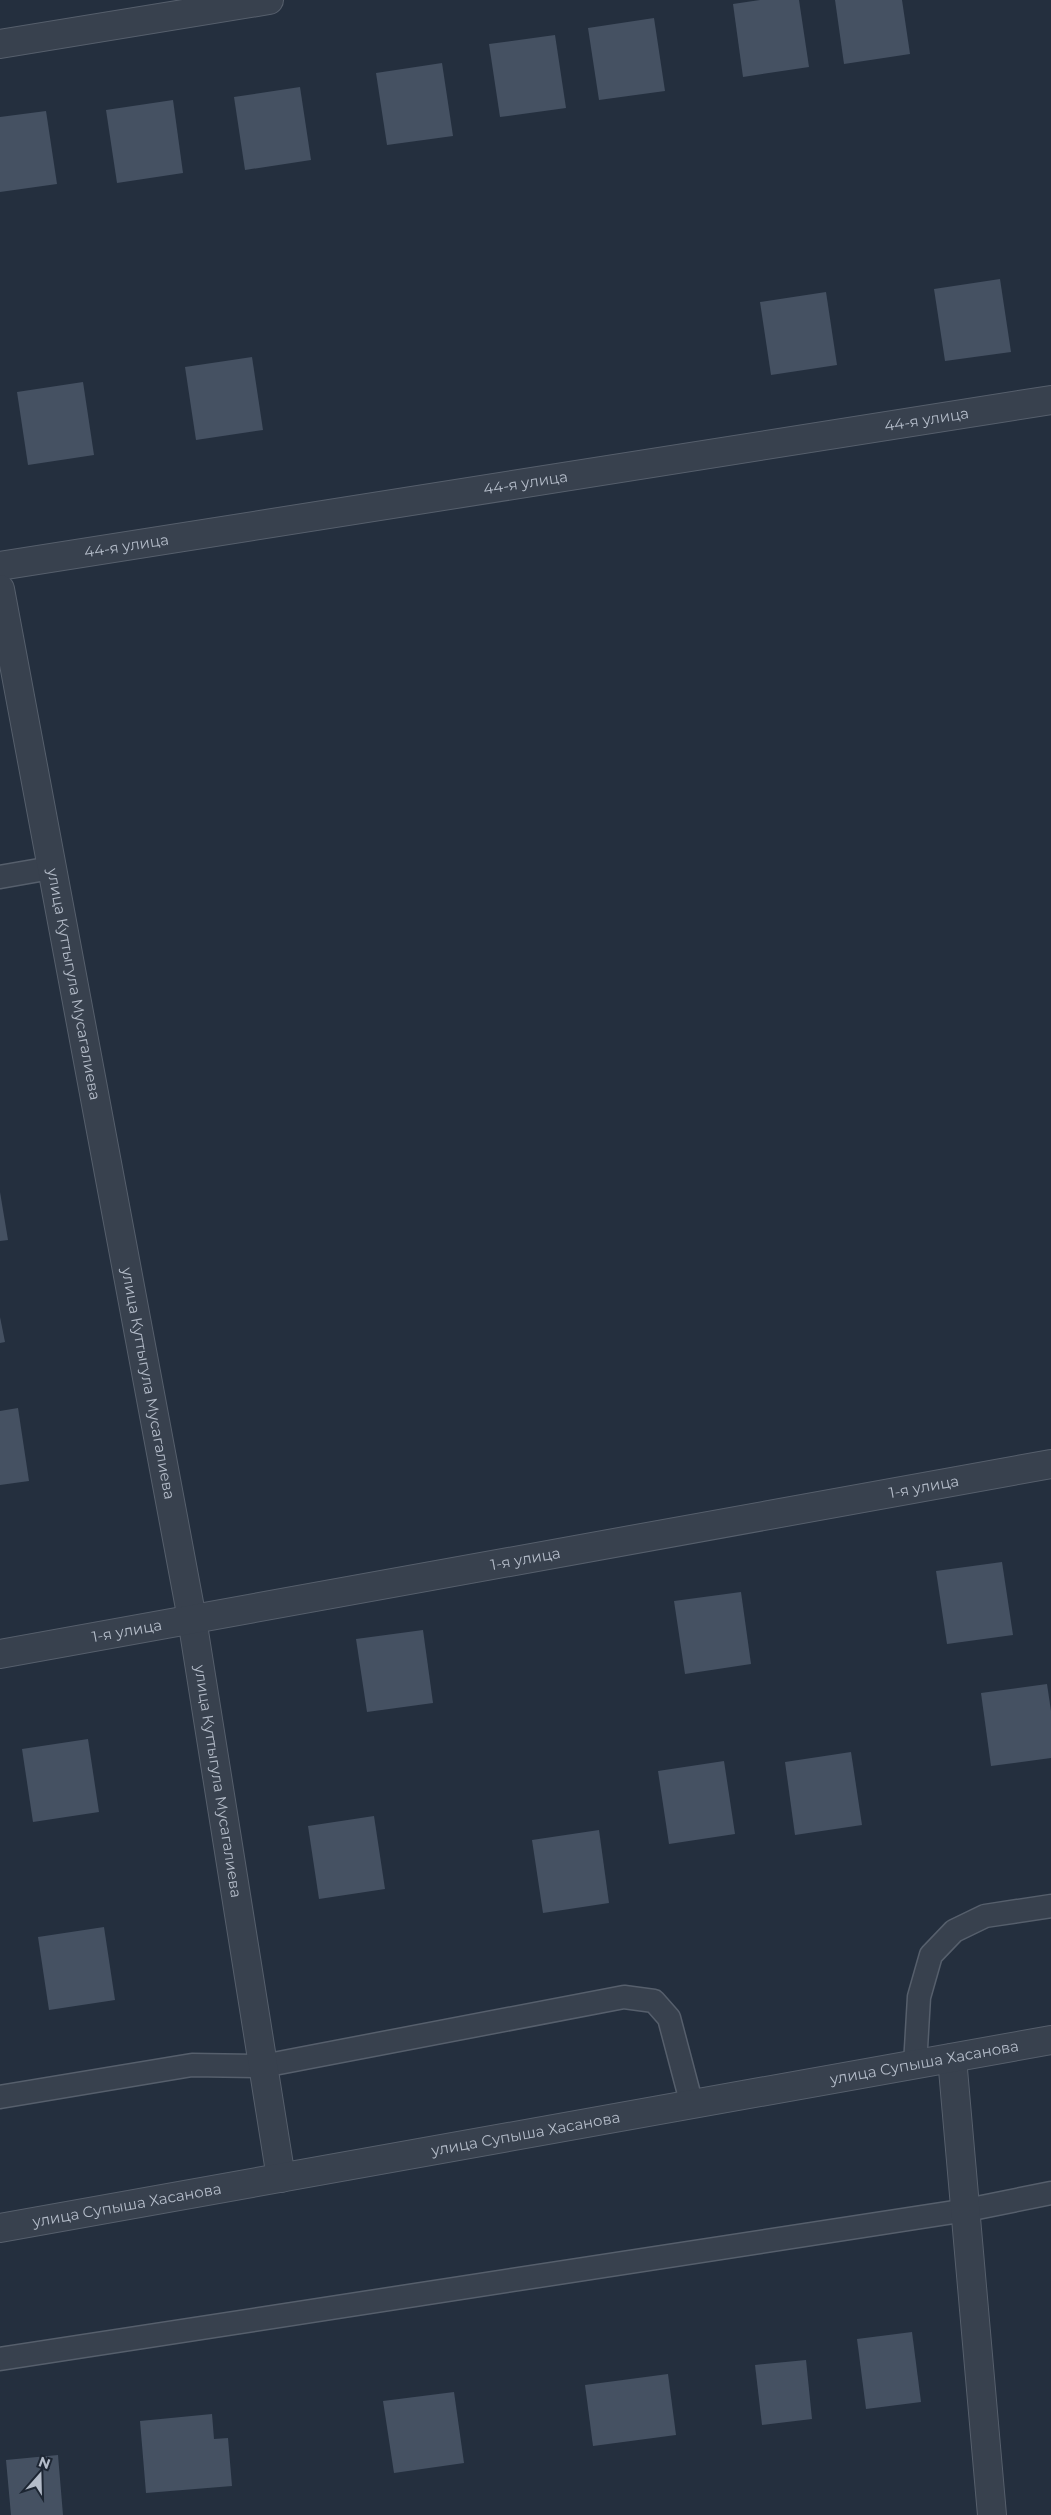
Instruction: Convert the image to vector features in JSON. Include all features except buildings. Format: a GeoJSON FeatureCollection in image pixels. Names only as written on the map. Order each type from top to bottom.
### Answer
{"type":"FeatureCollection","features":[{"type":"Feature","properties":{"kind":"street"},"geometry":{"type":"LineString","coordinates":[[0,44],[269,0]]}},
{"type":"Feature","properties":{"kind":"street","name":"44-я улица"},"geometry":{"type":"LineString","coordinates":[[0,566],[1051,400]]}},
{"type":"Feature","properties":{"kind":"street","name":"улица Куттыгула Мусагалиева"},"geometry":{"type":"LineString","coordinates":[[0,589],[192,1619],[281,2178]]}},
{"type":"Feature","properties":{"kind":"street","name":"1-я улица"},"geometry":{"type":"LineString","coordinates":[[0,1654],[1051,1464]]}},
{"type":"Feature","properties":{"kind":"street","name":"улица Супыша Хасанова"},"geometry":{"type":"LineString","coordinates":[[0,2228],[1051,2040]]}},
{"type":"Feature","properties":{"kind":"street"},"geometry":{"type":"LineString","coordinates":[[952,2058],[967,2210],[992,2515]]}},
{"type":"Feature","properties":{"kind":"lane"},"geometry":{"type":"LineString","coordinates":[[0,877],[52,868]]}},
{"type":"Feature","properties":{"kind":"lane"},"geometry":{"type":"LineString","coordinates":[[915,2065],[919,1997],[932,1955],[954,1931],[985,1916],[1051,1906]]}},
{"type":"Feature","properties":{"kind":"lane"},"geometry":{"type":"LineString","coordinates":[[0,2097],[192,2065],[263,2066],[624,1997],[654,2001],[669,2018],[692,2105]]}},
{"type":"Feature","properties":{"kind":"lane"},"geometry":{"type":"LineString","coordinates":[[0,2358],[967,2210],[1051,2193]]}}]}
